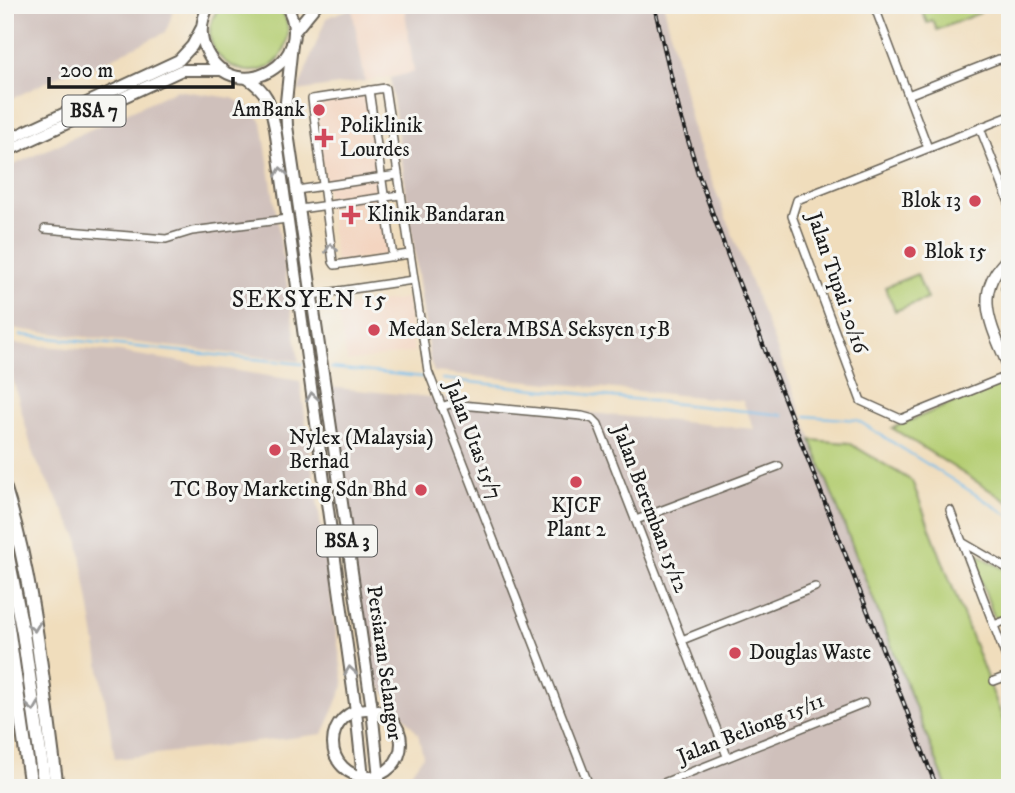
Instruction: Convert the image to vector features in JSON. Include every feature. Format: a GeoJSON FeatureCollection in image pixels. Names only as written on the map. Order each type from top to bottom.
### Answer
{"type":"FeatureCollection","features":[{"type":"Feature","properties":{"kind":"highway"},"geometry":{"type":"LineString","coordinates":[[5,489],[30,593],[57,788]]}},
{"type":"Feature","properties":{"kind":"highway"},"geometry":{"type":"LineString","coordinates":[[6,542],[18,561],[30,593]]}},
{"type":"Feature","properties":{"kind":"highway"},"geometry":{"type":"LineString","coordinates":[[6,542],[23,633],[45,788]]}},
{"type":"Feature","properties":{"kind":"highway"},"geometry":{"type":"LineString","coordinates":[[5,606],[31,788]]}},
{"type":"Feature","properties":{"kind":"main road"},"geometry":{"type":"LineString","coordinates":[[209,5],[201,29],[203,45],[211,59],[223,70],[247,78],[259,76],[280,65],[293,38],[316,5]]}},
{"type":"Feature","properties":{"kind":"main road"},"geometry":{"type":"LineString","coordinates":[[286,5],[293,21],[293,38]]}},
{"type":"Feature","properties":{"kind":"main road","name":"BSA 7"},"geometry":{"type":"LineString","coordinates":[[5,141],[179,60],[192,46],[201,29]]}},
{"type":"Feature","properties":{"kind":"main road","name":"Persiaran Selangor"},"geometry":{"type":"LineString","coordinates":[[293,38],[286,102],[287,126],[372,709],[380,788]]}},
{"type":"Feature","properties":{"kind":"main road","name":"BSA 7"},"geometry":{"type":"LineString","coordinates":[[5,152],[182,70],[223,70]]}},
{"type":"Feature","properties":{"kind":"main road","name":"Persiaran Selangor"},"geometry":{"type":"LineString","coordinates":[[247,78],[261,87],[269,99],[364,782]]}},
{"type":"Feature","properties":{"kind":"main road"},"geometry":{"type":"LineString","coordinates":[[372,709],[383,712],[392,719],[401,739],[396,761],[389,769],[364,782],[344,767],[334,748],[338,726],[356,711],[372,709]]}},
{"type":"Feature","properties":{"kind":"street"},"geometry":{"type":"LineString","coordinates":[[874,5],[928,149]]}},
{"type":"Feature","properties":{"kind":"street"},"geometry":{"type":"LineString","coordinates":[[908,95],[999,60],[1010,61]]}},
{"type":"Feature","properties":{"kind":"street","name":"Jalan Utas 15/7"},"geometry":{"type":"LineString","coordinates":[[369,90],[385,88],[428,371],[590,788]]}},
{"type":"Feature","properties":{"kind":"street"},"geometry":{"type":"LineString","coordinates":[[393,257],[369,90],[312,99],[335,265],[393,257],[409,254]]}},
{"type":"Feature","properties":{"kind":"street","name":"Jalan Tupai 20/16"},"geometry":{"type":"LineString","coordinates":[[1010,116],[797,201],[792,216],[861,401],[901,419],[1010,373]]}},
{"type":"Feature","properties":{"kind":"street"},"geometry":{"type":"LineString","coordinates":[[980,128],[1010,205]]}},
{"type":"Feature","properties":{"kind":"street"},"geometry":{"type":"LineString","coordinates":[[297,190],[397,176]]}},
{"type":"Feature","properties":{"kind":"street"},"geometry":{"type":"LineString","coordinates":[[1001,181],[1010,178]]}},
{"type":"Feature","properties":{"kind":"street"},"geometry":{"type":"LineString","coordinates":[[300,209],[400,195]]}},
{"type":"Feature","properties":{"kind":"street"},"geometry":{"type":"LineString","coordinates":[[46,229],[166,239],[192,231],[287,219]]}},
{"type":"Feature","properties":{"kind":"street"},"geometry":{"type":"LineString","coordinates":[[1010,256],[992,277],[986,293],[986,312],[1010,373]]}},
{"type":"Feature","properties":{"kind":"street"},"geometry":{"type":"LineString","coordinates":[[312,295],[413,280]]}},
{"type":"Feature","properties":{"kind":"street","name":"Jalan Beremban 15/12"},"geometry":{"type":"LineString","coordinates":[[441,407],[450,404],[582,416],[593,419],[598,424],[727,756]]}},
{"type":"Feature","properties":{"kind":"street"},"geometry":{"type":"LineString","coordinates":[[636,520],[779,466]]}},
{"type":"Feature","properties":{"kind":"street"},"geometry":{"type":"LineString","coordinates":[[950,510],[1010,667]]}},
{"type":"Feature","properties":{"kind":"street"},"geometry":{"type":"LineString","coordinates":[[962,542],[1010,570]]}},
{"type":"Feature","properties":{"kind":"street"},"geometry":{"type":"LineString","coordinates":[[682,640],[815,587]]}},
{"type":"Feature","properties":{"kind":"street"},"geometry":{"type":"LineString","coordinates":[[993,625],[1010,619]]}},
{"type":"Feature","properties":{"kind":"street"},"geometry":{"type":"LineString","coordinates":[[994,681],[1010,675]]}},
{"type":"Feature","properties":{"kind":"street","name":"Jalan Beliong 15/11"},"geometry":{"type":"LineString","coordinates":[[651,788],[864,703]]}},
{"type":"Feature","properties":{"kind":"shaded area"},"geometry":{"type":"Polygon","coordinates":[[[5,5],[175,5],[166,32],[93,67],[75,68],[5,102],[5,5]]]}},
{"type":"Feature","properties":{"kind":"shaded area"},"geometry":{"type":"Polygon","coordinates":[[[359,5],[404,5],[414,73],[365,81],[352,8],[359,5]]]}},
{"type":"Feature","properties":{"kind":"shaded area"},"geometry":{"type":"Polygon","coordinates":[[[404,5],[664,5],[695,138],[947,788],[400,788],[423,756],[418,734],[370,674],[327,387],[754,429],[743,401],[434,372],[430,361],[390,78],[414,72],[404,5]]]}},
{"type":"Feature","properties":{"kind":"shaded area"},"geometry":{"type":"Polygon","coordinates":[[[352,8],[365,81],[298,91],[326,18],[352,8]]]}},
{"type":"Feature","properties":{"kind":"shaded area"},"geometry":{"type":"Polygon","coordinates":[[[176,90],[232,98],[250,107],[262,122],[299,361],[5,328],[5,169],[176,90]]]}},
{"type":"Feature","properties":{"kind":"shaded area"},"geometry":{"type":"Polygon","coordinates":[[[367,93],[390,255],[336,262],[314,101],[367,93]]]}},
{"type":"Feature","properties":{"kind":"shaded area"},"geometry":{"type":"Polygon","coordinates":[[[407,298],[414,352],[347,362],[337,308],[407,298]]]}},
{"type":"Feature","properties":{"kind":"shaded area"},"geometry":{"type":"Polygon","coordinates":[[[5,343],[119,352],[300,381],[344,686],[323,734],[115,759],[78,537],[34,457],[5,343]]]}},
{"type":"Feature","properties":{"kind":"green space"},"geometry":{"type":"Polygon","coordinates":[[[221,5],[277,5],[288,27],[287,41],[278,59],[264,69],[248,71],[232,66],[219,56],[211,42],[211,24],[221,5]]]}},
{"type":"Feature","properties":{"kind":"green space"},"geometry":{"type":"Polygon","coordinates":[[[920,5],[978,5],[980,13],[937,30],[933,21],[927,23],[920,5]]]}},
{"type":"Feature","properties":{"kind":"green space"},"geometry":{"type":"Polygon","coordinates":[[[917,274],[927,299],[895,311],[885,287],[917,274]]]}},
{"type":"Feature","properties":{"kind":"green space"},"geometry":{"type":"Polygon","coordinates":[[[1001,383],[1007,386],[1010,393],[1010,503],[892,428],[1001,383]]]}},
{"type":"Feature","properties":{"kind":"green space"},"geometry":{"type":"Polygon","coordinates":[[[811,440],[849,443],[912,481],[1010,738],[1010,788],[947,788],[811,440]]]}},
{"type":"Feature","properties":{"kind":"green space"},"geometry":{"type":"Polygon","coordinates":[[[976,553],[1010,573],[1010,615],[1000,619],[994,617],[973,559],[976,553]]]}},
{"type":"Feature","properties":{"kind":"waterway"},"geometry":{"type":"LineString","coordinates":[[21,335],[302,364]]}},
{"type":"Feature","properties":{"kind":"waterway"},"geometry":{"type":"LineString","coordinates":[[331,368],[423,377]]}},
{"type":"Feature","properties":{"kind":"waterway"},"geometry":{"type":"LineString","coordinates":[[442,379],[783,415]]}},
{"type":"Feature","properties":{"kind":"waterway"},"geometry":{"type":"LineString","coordinates":[[806,416],[857,420],[1010,516]]}},
{"type":"Feature","properties":{"kind":"railway"},"geometry":{"type":"LineString","coordinates":[[654,5],[679,110],[699,176],[937,788]]}},
{"type":"Feature","properties":{"kind":"place","name":"AmBank"},"geometry":{"type":"Point","coordinates":[319,110]}},
{"type":"Feature","properties":{"kind":"place","name":"Poliklinik Lourdes"},"geometry":{"type":"Point","coordinates":[324,138]}},
{"type":"Feature","properties":{"kind":"place","name":"Blok 13"},"geometry":{"type":"Point","coordinates":[975,201]}},
{"type":"Feature","properties":{"kind":"place","name":"Klinik Bandaran"},"geometry":{"type":"Point","coordinates":[351,215]}},
{"type":"Feature","properties":{"kind":"place","name":"Blok 15"},"geometry":{"type":"Point","coordinates":[910,252]}},
{"type":"Feature","properties":{"kind":"place","name":"Medan Selera MBSA Seksyen 15B"},"geometry":{"type":"Point","coordinates":[374,330]}},
{"type":"Feature","properties":{"kind":"place","name":"Nylex (Malaysia) Berhad"},"geometry":{"type":"Point","coordinates":[275,450]}},
{"type":"Feature","properties":{"kind":"place","name":"KJCF Plant 2"},"geometry":{"type":"Point","coordinates":[576,482]}},
{"type":"Feature","properties":{"kind":"place","name":"TC Boy Marketing Sdn Bhd"},"geometry":{"type":"Point","coordinates":[421,490]}},
{"type":"Feature","properties":{"kind":"place","name":"Douglas Waste"},"geometry":{"type":"Point","coordinates":[735,653]}},
{"type":"Feature","properties":{"kind":"district","name":"SEKSYEN 15"},"geometry":{"type":"Point","coordinates":[310,300]}}]}
